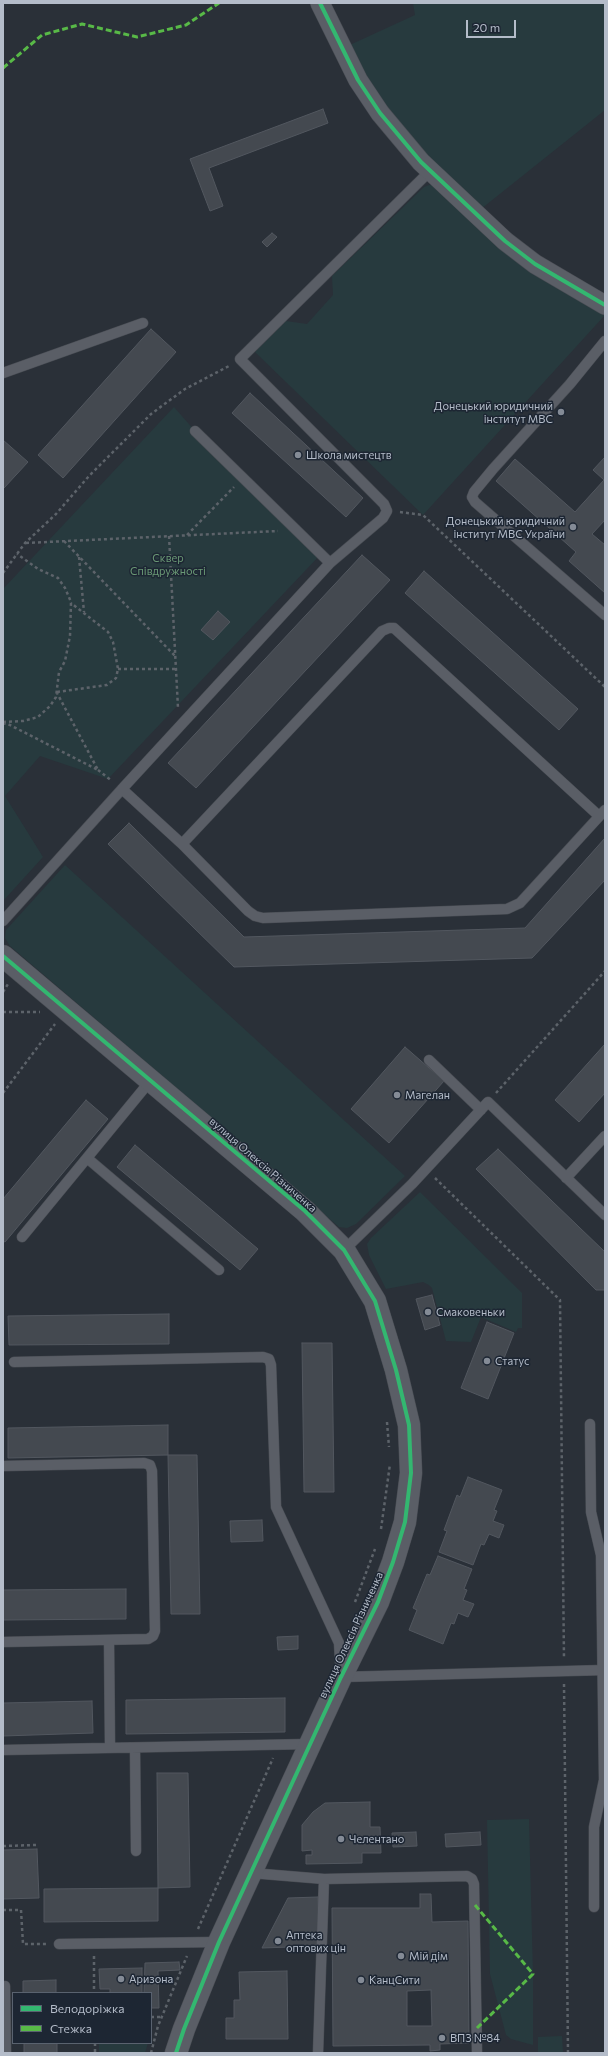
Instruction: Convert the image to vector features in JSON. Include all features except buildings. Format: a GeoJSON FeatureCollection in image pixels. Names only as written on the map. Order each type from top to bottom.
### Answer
{"type":"FeatureCollection","features":[{"type":"Feature","properties":{"kind":"street"},"geometry":{"type":"LineString","coordinates":[[320,3],[358,80],[380,114],[430,171],[505,241],[542,268],[605,305]]}},
{"type":"Feature","properties":{"kind":"street","name":"вулиця Олексія Різниченка"},"geometry":{"type":"LineString","coordinates":[[3,956],[305,1211],[344,1250],[375,1301],[396,1370],[409,1426],[411,1473],[405,1522],[393,1562],[378,1602],[341,1677],[219,1942],[184,2029],[176,2053]]}},
{"type":"Feature","properties":{"kind":"lane"},"geometry":{"type":"LineString","coordinates":[[3,921],[330,563],[383,518],[387,511],[384,504],[240,360],[430,171]]}},
{"type":"Feature","properties":{"kind":"lane"},"geometry":{"type":"LineString","coordinates":[[3,373],[143,323]]}},
{"type":"Feature","properties":{"kind":"lane"},"geometry":{"type":"LineString","coordinates":[[605,341],[570,384],[493,468],[474,492],[472,497],[475,502],[605,615]]}},
{"type":"Feature","properties":{"kind":"lane"},"geometry":{"type":"LineString","coordinates":[[195,431],[330,563]]}},
{"type":"Feature","properties":{"kind":"lane"},"geometry":{"type":"LineString","coordinates":[[122,789],[182,844],[248,911],[255,916],[264,918],[507,909],[520,902],[602,813],[394,628],[388,628],[377,637],[182,844]]}},
{"type":"Feature","properties":{"kind":"lane"},"geometry":{"type":"LineString","coordinates":[[429,1060],[566,1178],[605,1215]]}},
{"type":"Feature","properties":{"kind":"lane"},"geometry":{"type":"LineString","coordinates":[[22,1237],[150,1080]]}},
{"type":"Feature","properties":{"kind":"lane"},"geometry":{"type":"LineString","coordinates":[[344,1250],[426,1169],[484,1106]]}},
{"type":"Feature","properties":{"kind":"lane"},"geometry":{"type":"LineString","coordinates":[[566,1178],[605,1136]]}},
{"type":"Feature","properties":{"kind":"lane"},"geometry":{"type":"LineString","coordinates":[[87,1158],[219,1270]]}},
{"type":"Feature","properties":{"kind":"lane"},"geometry":{"type":"LineString","coordinates":[[14,1362],[263,1357],[269,1359],[271,1365],[276,1507],[339,1643],[341,1677],[604,1670]]}},
{"type":"Feature","properties":{"kind":"lane"},"geometry":{"type":"LineString","coordinates":[[590,1424],[591,1512],[601,1555],[604,1670],[604,1780],[594,1827],[594,1907]]}},
{"type":"Feature","properties":{"kind":"lane"},"geometry":{"type":"LineString","coordinates":[[3,1466],[144,1463],[150,1465],[152,1471],[155,1631],[153,1636],[148,1639],[3,1642]]}},
{"type":"Feature","properties":{"kind":"lane"},"geometry":{"type":"LineString","coordinates":[[109,1640],[110,1747]]}},
{"type":"Feature","properties":{"kind":"lane"},"geometry":{"type":"LineString","coordinates":[[3,1750],[310,1744]]}},
{"type":"Feature","properties":{"kind":"lane"},"geometry":{"type":"LineString","coordinates":[[135,1748],[136,1851]]}},
{"type":"Feature","properties":{"kind":"lane"},"geometry":{"type":"LineString","coordinates":[[251,1873],[324,1879],[467,1876],[472,1878],[474,1884],[477,2053]]}},
{"type":"Feature","properties":{"kind":"lane"},"geometry":{"type":"LineString","coordinates":[[318,2053],[324,1879]]}},
{"type":"Feature","properties":{"kind":"lane"},"geometry":{"type":"LineString","coordinates":[[59,1944],[219,1942]]}},
{"type":"Feature","properties":{"kind":"lane"},"geometry":{"type":"LineString","coordinates":[[6,1986],[6,2053]]}},
{"type":"Feature","properties":{"kind":"path"},"geometry":{"type":"LineString","coordinates":[[3,573],[26,543],[56,514],[89,476],[151,414],[185,389],[240,360]]}},
{"type":"Feature","properties":{"kind":"path"},"geometry":{"type":"LineString","coordinates":[[186,535],[243,478]]}},
{"type":"Feature","properties":{"kind":"path"},"geometry":{"type":"LineString","coordinates":[[387,511],[423,515],[605,687]]}},
{"type":"Feature","properties":{"kind":"path"},"geometry":{"type":"LineString","coordinates":[[26,543],[297,530]]}},
{"type":"Feature","properties":{"kind":"path"},"geometry":{"type":"LineString","coordinates":[[169,536],[179,727]]}},
{"type":"Feature","properties":{"kind":"path"},"geometry":{"type":"LineString","coordinates":[[64,541],[176,657]]}},
{"type":"Feature","properties":{"kind":"path"},"geometry":{"type":"LineString","coordinates":[[4,723],[38,716],[50,706],[57,692],[59,672],[68,649],[71,602],[66,588],[58,578],[38,569],[17,554]]}},
{"type":"Feature","properties":{"kind":"path"},"geometry":{"type":"LineString","coordinates":[[79,557],[84,612]]}},
{"type":"Feature","properties":{"kind":"path"},"geometry":{"type":"LineString","coordinates":[[3,565],[7,568]]}},
{"type":"Feature","properties":{"kind":"path"},"geometry":{"type":"LineString","coordinates":[[57,692],[107,686],[116,678],[118,669],[113,642],[108,632],[71,602]]}},
{"type":"Feature","properties":{"kind":"path"},"geometry":{"type":"LineString","coordinates":[[118,669],[176,669]]}},
{"type":"Feature","properties":{"kind":"path"},"geometry":{"type":"LineString","coordinates":[[57,692],[98,770]]}},
{"type":"Feature","properties":{"kind":"path"},"geometry":{"type":"LineString","coordinates":[[4,723],[98,770],[122,789]]}},
{"type":"Feature","properties":{"kind":"path"},"geometry":{"type":"LineString","coordinates":[[484,1106],[605,971]]}},
{"type":"Feature","properties":{"kind":"path"},"geometry":{"type":"LineString","coordinates":[[3,1012],[41,1012]]}},
{"type":"Feature","properties":{"kind":"path"},"geometry":{"type":"LineString","coordinates":[[3,1093],[57,1020]]}},
{"type":"Feature","properties":{"kind":"path"},"geometry":{"type":"LineString","coordinates":[[426,1169],[560,1300],[568,2053]]}},
{"type":"Feature","properties":{"kind":"path"},"geometry":{"type":"LineString","coordinates":[[387,1421],[389,1450]]}},
{"type":"Feature","properties":{"kind":"path"},"geometry":{"type":"LineString","coordinates":[[380,1534],[386,1505],[390,1456]]}},
{"type":"Feature","properties":{"kind":"path"},"geometry":{"type":"LineString","coordinates":[[353,1606],[376,1547]]}},
{"type":"Feature","properties":{"kind":"path"},"geometry":{"type":"LineString","coordinates":[[151,2053],[162,2017],[192,1942],[278,1745]]}},
{"type":"Feature","properties":{"kind":"path"},"geometry":{"type":"LineString","coordinates":[[3,1846],[36,1845]]}},
{"type":"Feature","properties":{"kind":"path"},"geometry":{"type":"LineString","coordinates":[[3,1910],[21,1910],[23,1944],[59,1944]]}},
{"type":"Feature","properties":{"kind":"path"},"geometry":{"type":"LineString","coordinates":[[93,1944],[94,1992]]}},
{"type":"Feature","properties":{"kind":"path"},"geometry":{"type":"LineString","coordinates":[[152,2017],[162,2017]]}},
{"type":"Feature","properties":{"kind":"green space"},"geometry":{"type":"Polygon","coordinates":[[[413,3],[605,3],[605,110],[476,213],[430,171],[341,49],[415,15],[413,3]]]}},
{"type":"Feature","properties":{"kind":"green space"},"geometry":{"type":"Polygon","coordinates":[[[432,184],[605,311],[605,315],[423,515],[255,352],[286,321],[307,324],[333,295],[332,276],[424,187],[432,184]]]}},
{"type":"Feature","properties":{"kind":"green space","name":"Сквер Співдружності"},"geometry":{"type":"Polygon","coordinates":[[[174,407],[195,431],[321,554],[108,779],[40,756],[5,796],[43,857],[3,901],[3,589],[174,407]]]}},
{"type":"Feature","properties":{"kind":"green space"},"geometry":{"type":"Polygon","coordinates":[[[65,865],[405,1176],[356,1224],[347,1228],[339,1227],[10,946],[5,938],[6,930],[65,865]]]}},
{"type":"Feature","properties":{"kind":"green space"},"geometry":{"type":"Polygon","coordinates":[[[420,1192],[522,1293],[522,1328],[518,1328],[516,1332],[481,1317],[471,1342],[446,1341],[432,1288],[429,1285],[423,1282],[386,1289],[369,1255],[367,1244],[371,1238],[420,1192]]]}},
{"type":"Feature","properties":{"kind":"green space"},"geometry":{"type":"Polygon","coordinates":[[[529,1819],[533,1974],[533,2045],[511,2039],[506,2035],[490,1974],[487,1820],[529,1819]]]}},
{"type":"Feature","properties":{"kind":"green space"},"geometry":{"type":"Polygon","coordinates":[[[562,2036],[563,2053],[538,2053],[538,2037],[562,2036]]]}},
{"type":"Feature","properties":{"kind":"green space"},"geometry":{"type":"Polygon","coordinates":[[[99,2044],[148,2044],[145,2053],[99,2053],[99,2044]]]}},
{"type":"Feature","properties":{"kind":"marked path"},"geometry":{"type":"LineString","coordinates":[[3,68],[42,35],[82,24],[137,37],[186,25],[219,3]]}},
{"type":"Feature","properties":{"kind":"marked path"},"geometry":{"type":"LineString","coordinates":[[475,1905],[533,1974],[477,2028]]}},
{"type":"Feature","properties":{"kind":"cycle path"},"geometry":{"type":"LineString","coordinates":[[320,3],[358,80],[380,113],[421,162],[505,241],[535,264],[605,305]]}},
{"type":"Feature","properties":{"kind":"cycle path"},"geometry":{"type":"LineString","coordinates":[[3,956],[305,1211],[344,1250],[375,1301],[396,1370],[409,1425],[411,1473],[405,1522],[393,1562],[378,1602],[341,1677],[219,1942],[184,2029],[176,2053]]}},
{"type":"Feature","properties":{"kind":"place","name":"Донецький юридичний інститут МВС"},"geometry":{"type":"Point","coordinates":[561,412]}},
{"type":"Feature","properties":{"kind":"place","name":"Школа мистецтв"},"geometry":{"type":"Point","coordinates":[298,455]}},
{"type":"Feature","properties":{"kind":"place","name":"Донецький юридичний інститут МВС України"},"geometry":{"type":"Point","coordinates":[573,527]}},
{"type":"Feature","properties":{"kind":"place","name":"Магелан"},"geometry":{"type":"Point","coordinates":[397,1095]}},
{"type":"Feature","properties":{"kind":"place","name":"Смаковеньки"},"geometry":{"type":"Point","coordinates":[428,1312]}},
{"type":"Feature","properties":{"kind":"place","name":"Статус"},"geometry":{"type":"Point","coordinates":[487,1361]}},
{"type":"Feature","properties":{"kind":"place","name":"Челентано"},"geometry":{"type":"Point","coordinates":[341,1839]}},
{"type":"Feature","properties":{"kind":"place","name":"Аптека оптових цін"},"geometry":{"type":"Point","coordinates":[278,1941]}},
{"type":"Feature","properties":{"kind":"place","name":"Мій дім"},"geometry":{"type":"Point","coordinates":[401,1956]}},
{"type":"Feature","properties":{"kind":"place","name":"Аризона"},"geometry":{"type":"Point","coordinates":[121,1979]}},
{"type":"Feature","properties":{"kind":"place","name":"КанцСити"},"geometry":{"type":"Point","coordinates":[361,1980]}},
{"type":"Feature","properties":{"kind":"place","name":"ВПЗ №84"},"geometry":{"type":"Point","coordinates":[442,2038]}}]}
